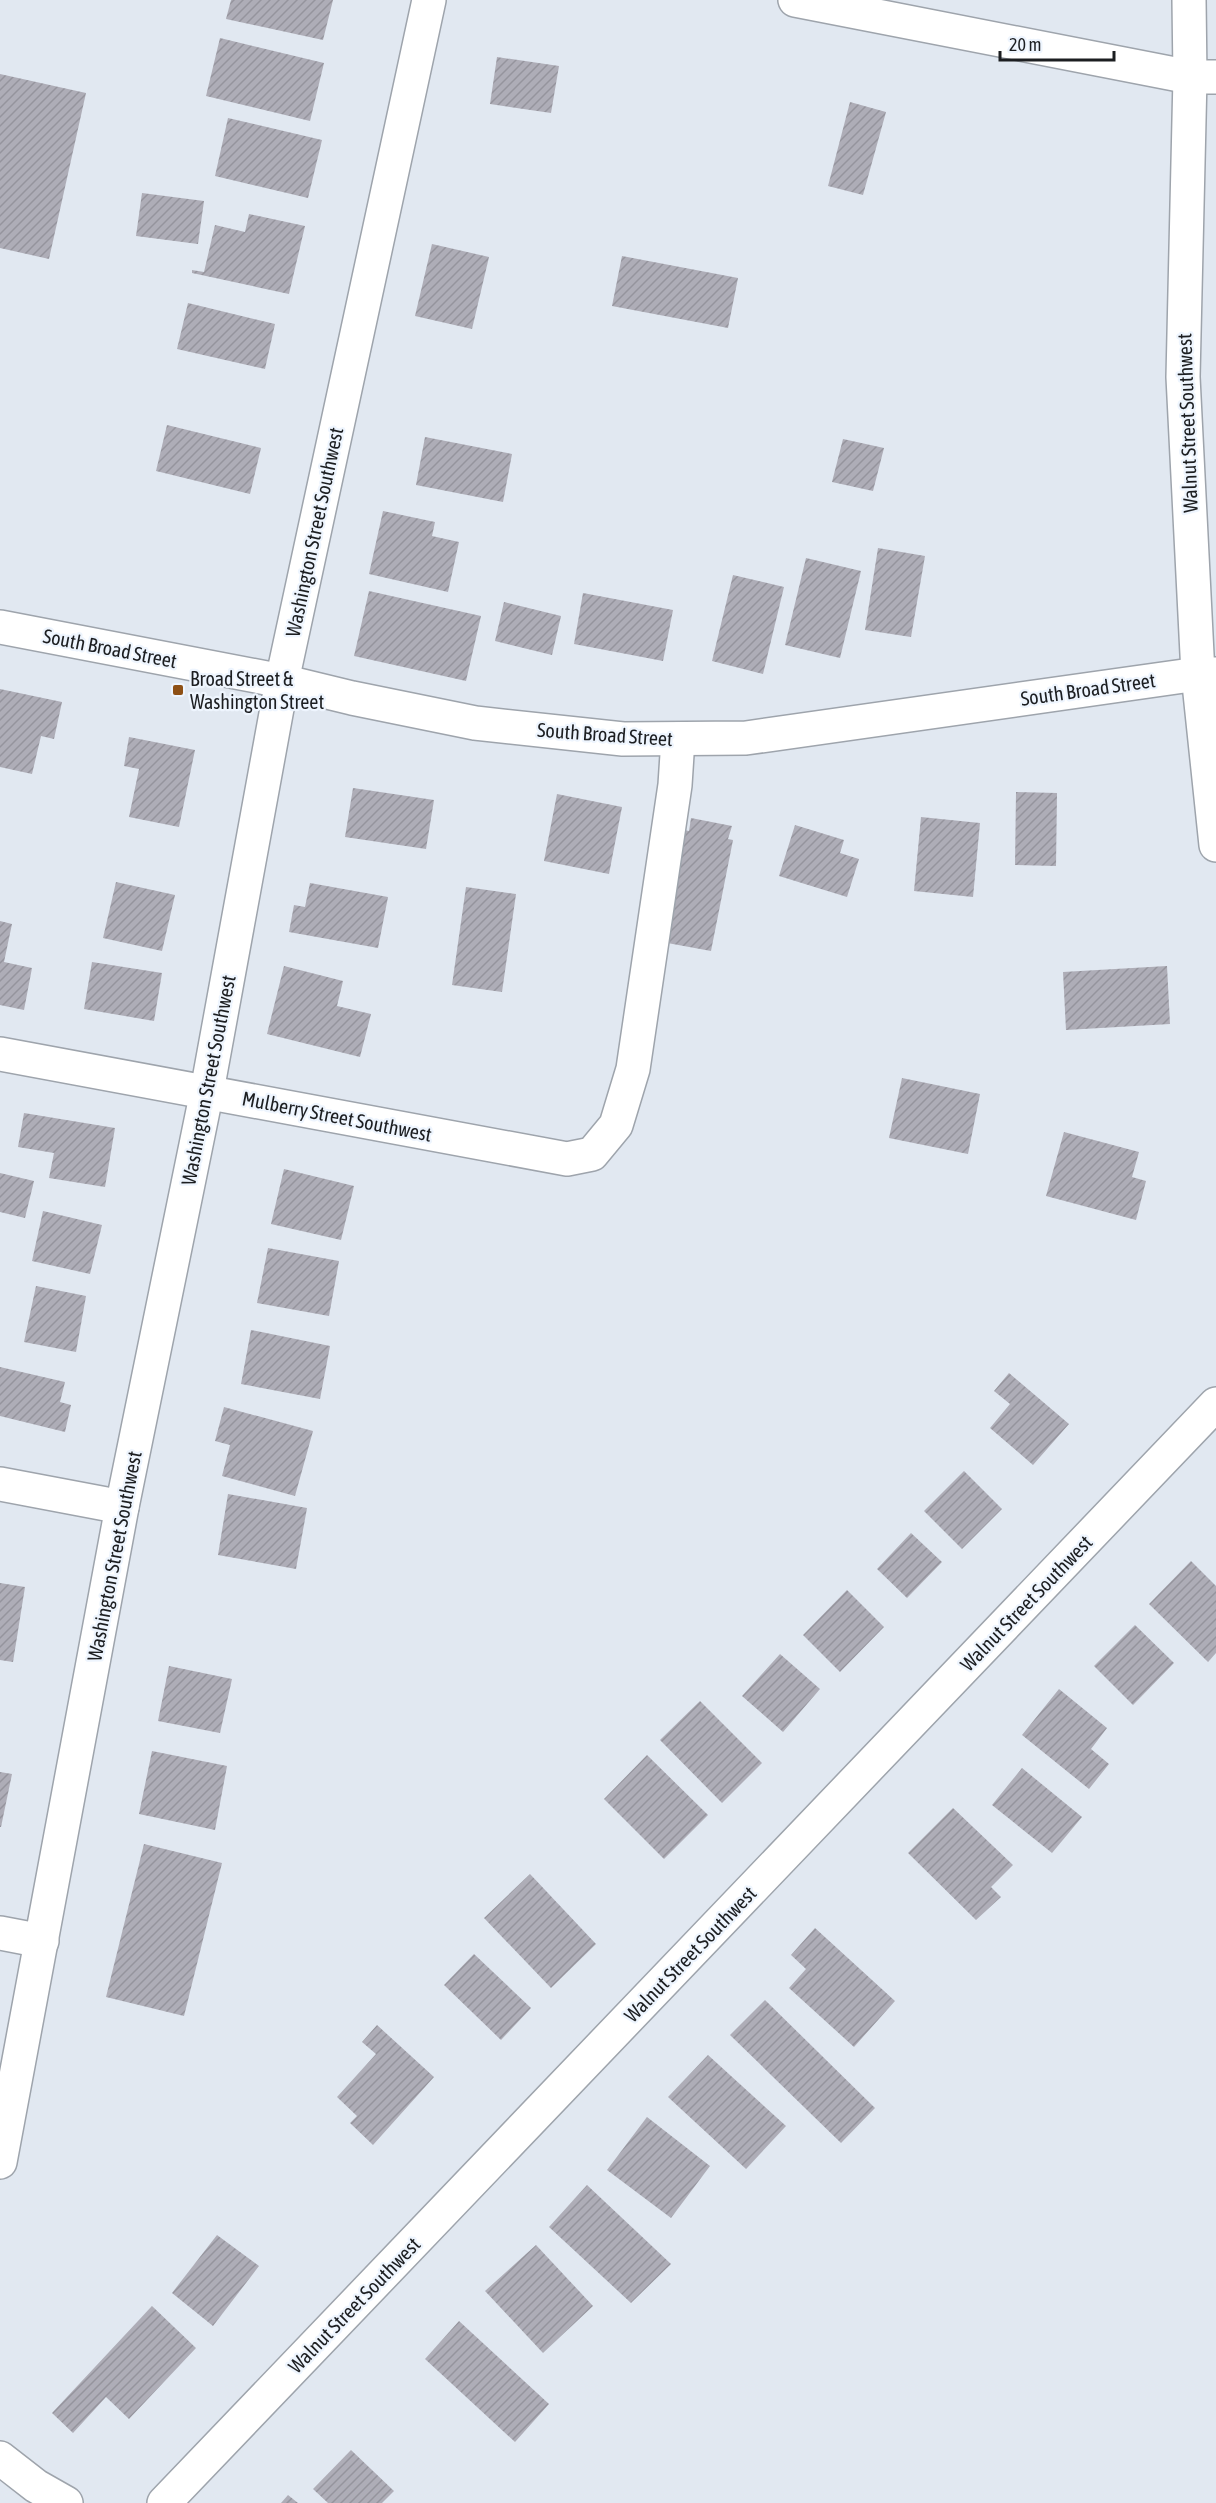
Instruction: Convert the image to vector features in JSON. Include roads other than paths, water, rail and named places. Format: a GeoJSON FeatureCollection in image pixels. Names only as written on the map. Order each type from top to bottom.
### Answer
{"type":"FeatureCollection","features":[{"type":"Feature","properties":{"kind":"street","name":"Washington Street Southwest"},"geometry":{"type":"LineString","coordinates":[[0,2162],[122,1507],[207,1091],[282,681],[429,0]]}},
{"type":"Feature","properties":{"kind":"street"},"geometry":{"type":"LineString","coordinates":[[795,0],[1203,77]]}},
{"type":"Feature","properties":{"kind":"street","name":"Walnut Street Southwest"},"geometry":{"type":"LineString","coordinates":[[1189,0],[1203,77],[1183,377],[1207,674],[1216,845]]}},
{"type":"Feature","properties":{"kind":"street","name":"South Broad Street"},"geometry":{"type":"LineString","coordinates":[[0,627],[282,681],[475,723],[623,739],[746,738],[1207,674]]}},
{"type":"Feature","properties":{"kind":"street","name":"Mulberry Street Southwest"},"geometry":{"type":"LineString","coordinates":[[0,1054],[567,1159],[592,1154],[616,1125],[633,1069],[675,785],[678,739]]}},
{"type":"Feature","properties":{"kind":"street","name":"Walnut Street Southwest"},"geometry":{"type":"LineString","coordinates":[[164,2503],[1216,1404]]}},
{"type":"Feature","properties":{"kind":"street"},"geometry":{"type":"LineString","coordinates":[[0,1484],[122,1507]]}},
{"type":"Feature","properties":{"kind":"street"},"geometry":{"type":"LineString","coordinates":[[0,1933],[42,1941]]}},
{"type":"Feature","properties":{"kind":"street"},"geometry":{"type":"LineString","coordinates":[[0,2458],[36,2486],[66,2503]]}},
{"type":"Feature","properties":{"kind":"place","name":"Broad Street & Washington Street"},"geometry":{"type":"Point","coordinates":[178,690]}}]}
